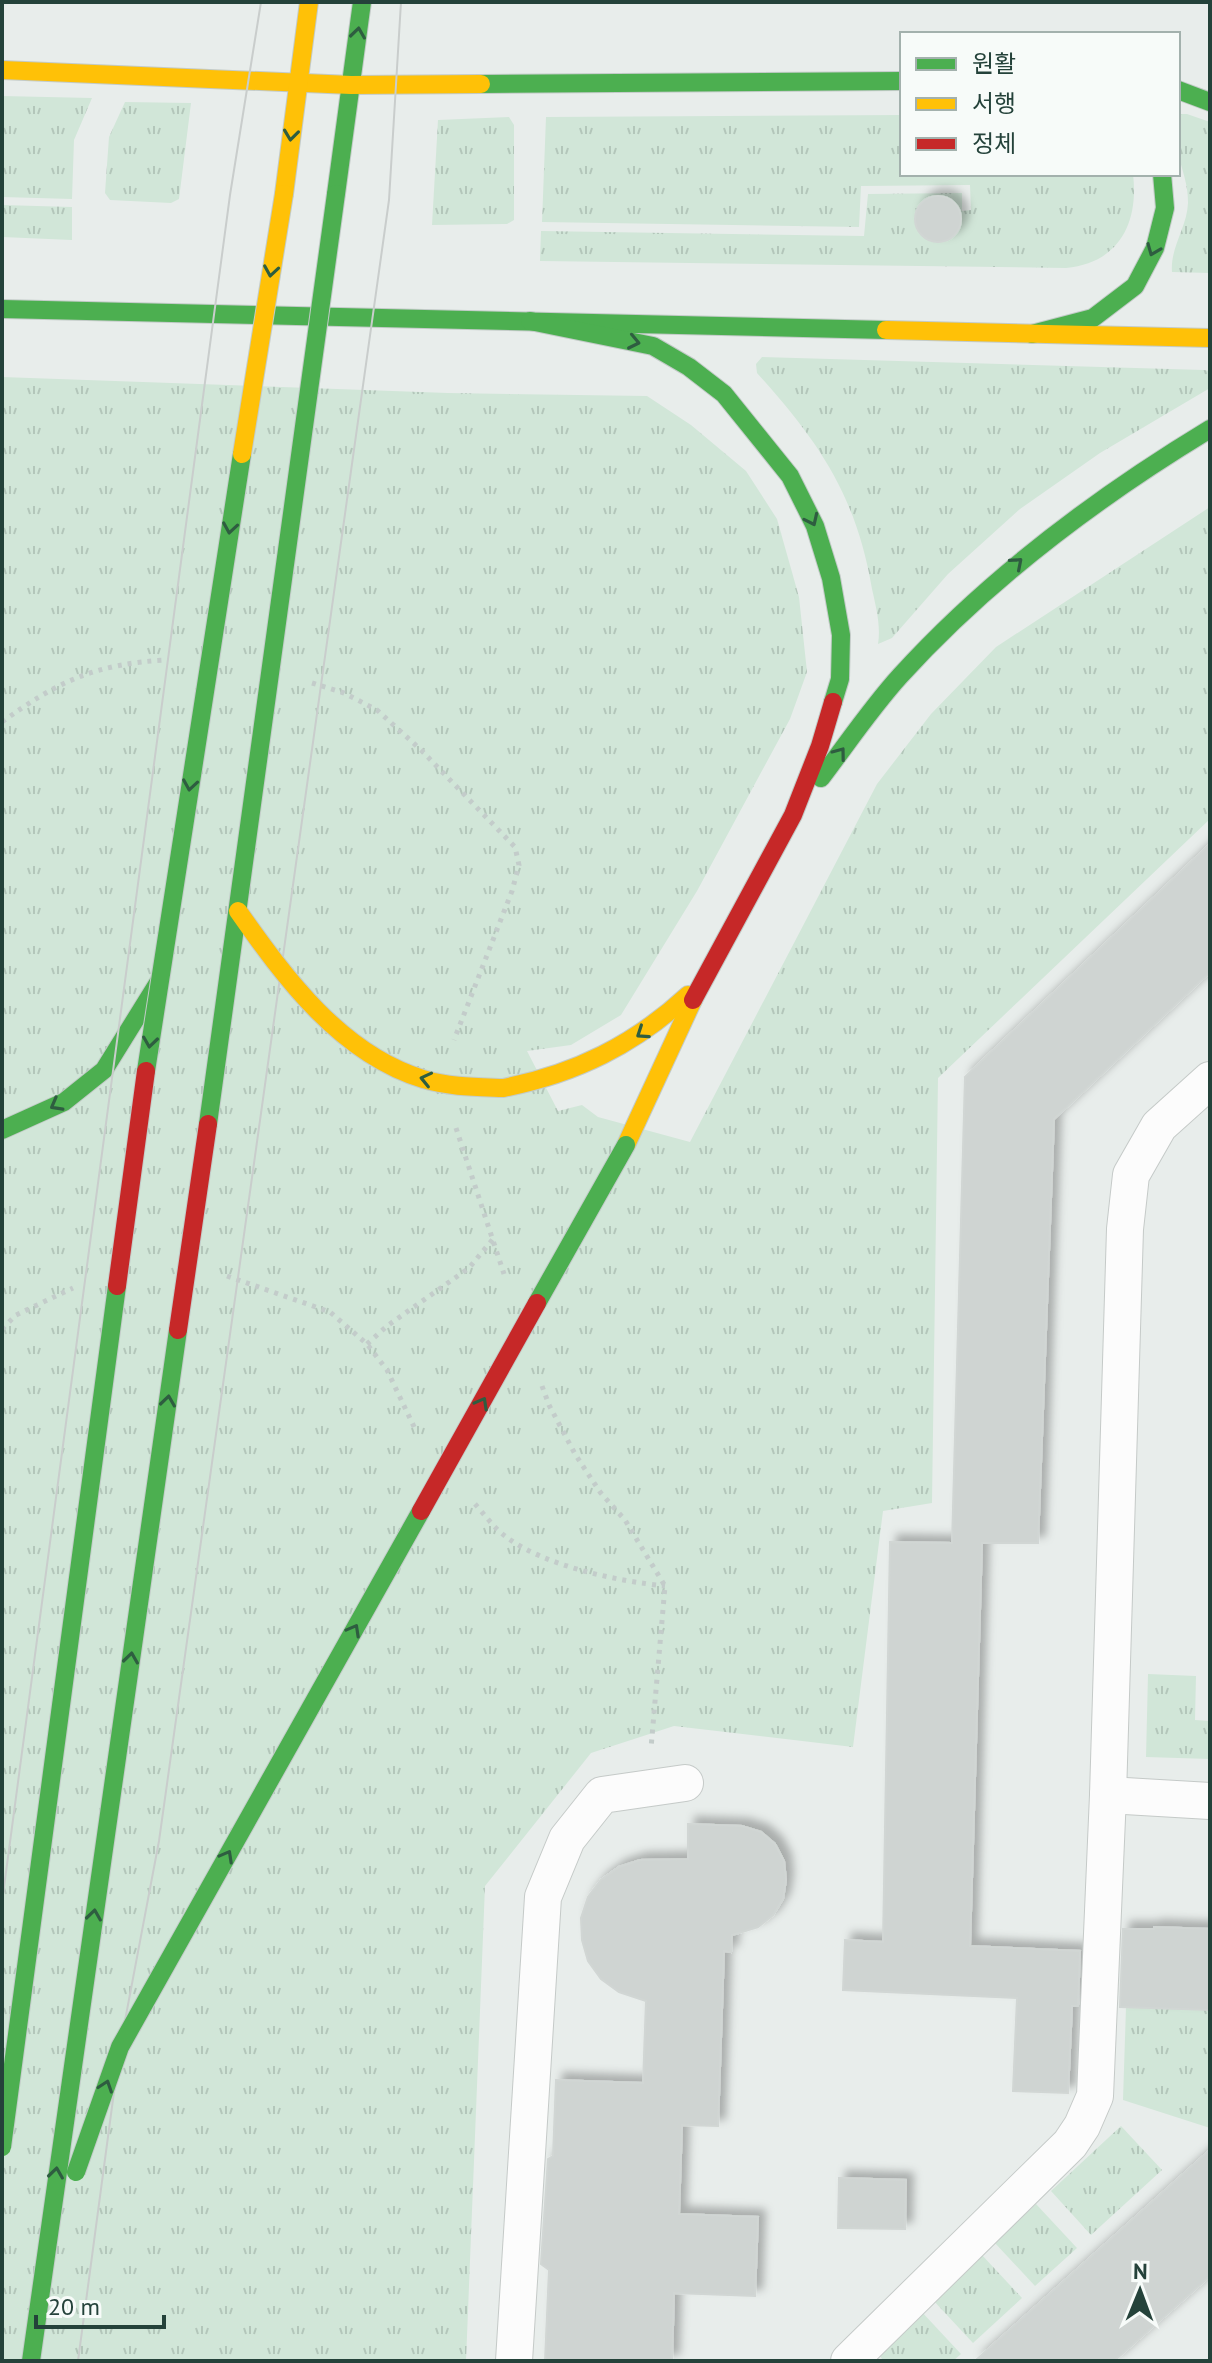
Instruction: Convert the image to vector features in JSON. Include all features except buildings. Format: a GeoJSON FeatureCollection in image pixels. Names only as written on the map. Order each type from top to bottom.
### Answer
{"type":"FeatureCollection","features":[{"type":"Feature","properties":{"kind":"main road"},"geometry":{"type":"LineString","coordinates":[[2,2147],[158,983],[284,194],[309,2]]}},
{"type":"Feature","properties":{"kind":"main road"},"geometry":{"type":"LineString","coordinates":[[31,2361],[238,911],[362,2]]}},
{"type":"Feature","properties":{"kind":"main road"},"geometry":{"type":"LineString","coordinates":[[2,70],[351,85],[900,81]]}},
{"type":"Feature","properties":{"kind":"main road"},"geometry":{"type":"LineString","coordinates":[[1180,91],[1210,102]]}},
{"type":"Feature","properties":{"kind":"main road"},"geometry":{"type":"LineString","coordinates":[[1032,334],[1093,318],[1135,286],[1155,248],[1165,208],[1162,176]]}},
{"type":"Feature","properties":{"kind":"main road"},"geometry":{"type":"LineString","coordinates":[[2,309],[1210,338]]}},
{"type":"Feature","properties":{"kind":"main road"},"geometry":{"type":"LineString","coordinates":[[43,2265],[120,2047],[626,1145],[701,982],[793,815],[820,746],[840,679],[841,635],[831,578],[815,526],[790,476],[724,394],[689,367],[653,346],[530,321]]}},
{"type":"Feature","properties":{"kind":"main road"},"geometry":{"type":"LineString","coordinates":[[793,815],[899,678],[985,590],[1037,546],[1124,481],[1210,429]]}},
{"type":"Feature","properties":{"kind":"main road"},"geometry":{"type":"LineString","coordinates":[[238,911],[273,962],[334,1027],[371,1056],[413,1076],[456,1086],[503,1088],[543,1082],[583,1066],[620,1048],[657,1023],[701,982]]}},
{"type":"Feature","properties":{"kind":"main road"},"geometry":{"type":"LineString","coordinates":[[2,1130],[64,1102],[104,1070],[158,983]]}},
{"type":"Feature","properties":{"kind":"street"},"geometry":{"type":"LineString","coordinates":[[849,2361],[1070,2144],[1095,2096],[1108,1795],[1125,1229],[1131,1175],[1159,1126],[1210,1080]]}},
{"type":"Feature","properties":{"kind":"street"},"geometry":{"type":"LineString","coordinates":[[514,2361],[543,1897],[567,1839],[602,1795],[685,1783]]}},
{"type":"Feature","properties":{"kind":"street"},"geometry":{"type":"LineString","coordinates":[[1108,1795],[1210,1801]]}},
{"type":"Feature","properties":{"kind":"path"},"geometry":{"type":"LineString","coordinates":[[367,1344],[387,1326],[469,1268],[493,1239]]}},
{"type":"Feature","properties":{"kind":"path"},"geometry":{"type":"LineString","coordinates":[[216,1274],[330,1312],[367,1344],[387,1370],[418,1435]]}},
{"type":"Feature","properties":{"kind":"path"},"geometry":{"type":"LineString","coordinates":[[2,1329],[16,1315],[84,1283]]}},
{"type":"Feature","properties":{"kind":"path"},"geometry":{"type":"LineString","coordinates":[[473,1502],[503,1535],[527,1550],[625,1582],[665,1586]]}},
{"type":"Feature","properties":{"kind":"green space"},"geometry":{"type":"Polygon","coordinates":[[[2,96],[92,98],[74,140],[72,199],[2,197],[2,96]]]}},
{"type":"Feature","properties":{"kind":"green space"},"geometry":{"type":"Polygon","coordinates":[[[125,102],[191,103],[179,199],[171,203],[110,200],[105,193],[109,137],[125,102]]]}},
{"type":"Feature","properties":{"kind":"green space"},"geometry":{"type":"Polygon","coordinates":[[[1180,114],[1210,122],[1210,273],[1172,272],[1188,203],[1180,160],[1180,114]]]}},
{"type":"Feature","properties":{"kind":"green space"},"geometry":{"type":"Polygon","coordinates":[[[900,115],[900,176],[1133,176],[1133,209],[1122,238],[1112,249],[1084,265],[1066,268],[540,261],[541,231],[864,236],[868,194],[962,193],[962,211],[971,210],[970,185],[861,186],[859,227],[542,222],[546,117],[900,115]]]}},
{"type":"Feature","properties":{"kind":"green space"},"geometry":{"type":"Polygon","coordinates":[[[509,117],[514,125],[514,220],[507,224],[432,225],[438,120],[509,117]]]}},
{"type":"Feature","properties":{"kind":"green space"},"geometry":{"type":"Polygon","coordinates":[[[2,205],[72,207],[72,240],[2,237],[2,205]]]}},
{"type":"Feature","properties":{"kind":"green space"},"geometry":{"type":"Polygon","coordinates":[[[762,357],[1204,370],[1210,371],[1210,388],[1100,453],[1020,509],[948,574],[892,638],[878,644],[878,616],[856,525],[832,472],[816,447],[757,373],[756,364],[762,357]]]}},
{"type":"Feature","properties":{"kind":"green space"},"geometry":{"type":"Polygon","coordinates":[[[2,377],[448,393],[647,396],[691,425],[746,471],[777,519],[799,597],[807,672],[790,719],[697,891],[621,1015],[571,1045],[527,1051],[558,1111],[582,1105],[598,1117],[690,1142],[877,784],[931,714],[996,647],[1210,507],[1210,819],[938,1078],[932,1503],[883,1511],[853,1747],[674,1726],[591,1753],[485,1886],[466,2361],[2,2361],[2,377]]]}},
{"type":"Feature","properties":{"kind":"green space"},"geometry":{"type":"Polygon","coordinates":[[[1148,1674],[1196,1676],[1195,1720],[1210,1721],[1210,1759],[1146,1757],[1148,1674]]]}},
{"type":"Feature","properties":{"kind":"green space"},"geometry":{"type":"Polygon","coordinates":[[[1126,2007],[1210,2010],[1210,2128],[1123,2100],[1126,2007]]]}},
{"type":"Feature","properties":{"kind":"green space"},"geometry":{"type":"Polygon","coordinates":[[[1121,2126],[1162,2170],[1091,2235],[1051,2191],[1121,2126]]]}},
{"type":"Feature","properties":{"kind":"green space"},"geometry":{"type":"Polygon","coordinates":[[[1036,2204],[1077,2248],[1035,2286],[994,2242],[1036,2204]]]}},
{"type":"Feature","properties":{"kind":"green space"},"geometry":{"type":"Polygon","coordinates":[[[981,2254],[1022,2298],[973,2343],[932,2299],[981,2254]]]}},
{"type":"Feature","properties":{"kind":"green space"},"geometry":{"type":"Polygon","coordinates":[[[920,2310],[961,2354],[953,2361],[884,2361],[875,2351],[920,2310]]]}},
{"type":"Feature","properties":{"kind":"tram line"},"geometry":{"type":"LineString","coordinates":[[2,1902],[230,195],[261,2]]}},
{"type":"Feature","properties":{"kind":"tram line"},"geometry":{"type":"LineString","coordinates":[[78,2361],[120,2047],[159,1841],[389,200],[401,2]]}},
{"type":"Feature","properties":{"kind":"traffic: fast"},"geometry":{"type":"LineString","coordinates":[[336,194],[362,2]]}},
{"type":"Feature","properties":{"kind":"traffic: fast"},"geometry":{"type":"LineString","coordinates":[[481,84],[900,81]]}},
{"type":"Feature","properties":{"kind":"traffic: fast"},"geometry":{"type":"LineString","coordinates":[[1180,91],[1210,102]]}},
{"type":"Feature","properties":{"kind":"traffic: fast"},"geometry":{"type":"LineString","coordinates":[[1032,334],[1093,318],[1135,286],[1155,248],[1165,208],[1162,176]]}},
{"type":"Feature","properties":{"kind":"traffic: fast"},"geometry":{"type":"LineString","coordinates":[[208,1124],[336,194]]}},
{"type":"Feature","properties":{"kind":"traffic: fast"},"geometry":{"type":"LineString","coordinates":[[2,309],[886,330]]}},
{"type":"Feature","properties":{"kind":"traffic: fast"},"geometry":{"type":"LineString","coordinates":[[530,321],[653,346],[689,367],[724,394],[790,476],[815,526],[831,578],[841,635],[840,679],[833,702]]}},
{"type":"Feature","properties":{"kind":"traffic: fast"},"geometry":{"type":"LineString","coordinates":[[821,778],[889,688],[970,605],[1086,511],[1210,429]]}},
{"type":"Feature","properties":{"kind":"traffic: fast"},"geometry":{"type":"LineString","coordinates":[[146,1071],[242,454]]}},
{"type":"Feature","properties":{"kind":"traffic: fast"},"geometry":{"type":"LineString","coordinates":[[2,1130],[64,1102],[104,1070],[158,983]]}},
{"type":"Feature","properties":{"kind":"traffic: fast"},"geometry":{"type":"LineString","coordinates":[[537,1303],[626,1145]]}},
{"type":"Feature","properties":{"kind":"traffic: fast"},"geometry":{"type":"LineString","coordinates":[[2,2147],[117,1286]]}},
{"type":"Feature","properties":{"kind":"traffic: fast"},"geometry":{"type":"LineString","coordinates":[[31,2361],[178,1330]]}},
{"type":"Feature","properties":{"kind":"traffic: fast"},"geometry":{"type":"LineString","coordinates":[[76,2172],[120,2047],[421,1511]]}},
{"type":"Feature","properties":{"kind":"traffic: slow"},"geometry":{"type":"LineString","coordinates":[[284,194],[309,2]]}},
{"type":"Feature","properties":{"kind":"traffic: slow"},"geometry":{"type":"LineString","coordinates":[[2,70],[351,85],[481,84]]}},
{"type":"Feature","properties":{"kind":"traffic: slow"},"geometry":{"type":"LineString","coordinates":[[242,454],[284,194]]}},
{"type":"Feature","properties":{"kind":"traffic: slow"},"geometry":{"type":"LineString","coordinates":[[886,330],[1210,338]]}},
{"type":"Feature","properties":{"kind":"traffic: slow"},"geometry":{"type":"LineString","coordinates":[[238,911],[275,962],[317,1011],[366,1052],[393,1067],[433,1082],[503,1088]]}},
{"type":"Feature","properties":{"kind":"traffic: slow"},"geometry":{"type":"LineString","coordinates":[[503,1088],[555,1075],[602,1055],[646,1029],[688,995]]}},
{"type":"Feature","properties":{"kind":"traffic: slow"},"geometry":{"type":"LineString","coordinates":[[626,1145],[693,1000]]}},
{"type":"Feature","properties":{"kind":"traffic: jam"},"geometry":{"type":"LineString","coordinates":[[693,1000],[793,815],[820,746],[833,702]]}},
{"type":"Feature","properties":{"kind":"traffic: jam"},"geometry":{"type":"LineString","coordinates":[[117,1286],[146,1071]]}},
{"type":"Feature","properties":{"kind":"traffic: jam"},"geometry":{"type":"LineString","coordinates":[[178,1330],[208,1124]]}},
{"type":"Feature","properties":{"kind":"traffic: jam"},"geometry":{"type":"LineString","coordinates":[[421,1511],[537,1303]]}}]}
